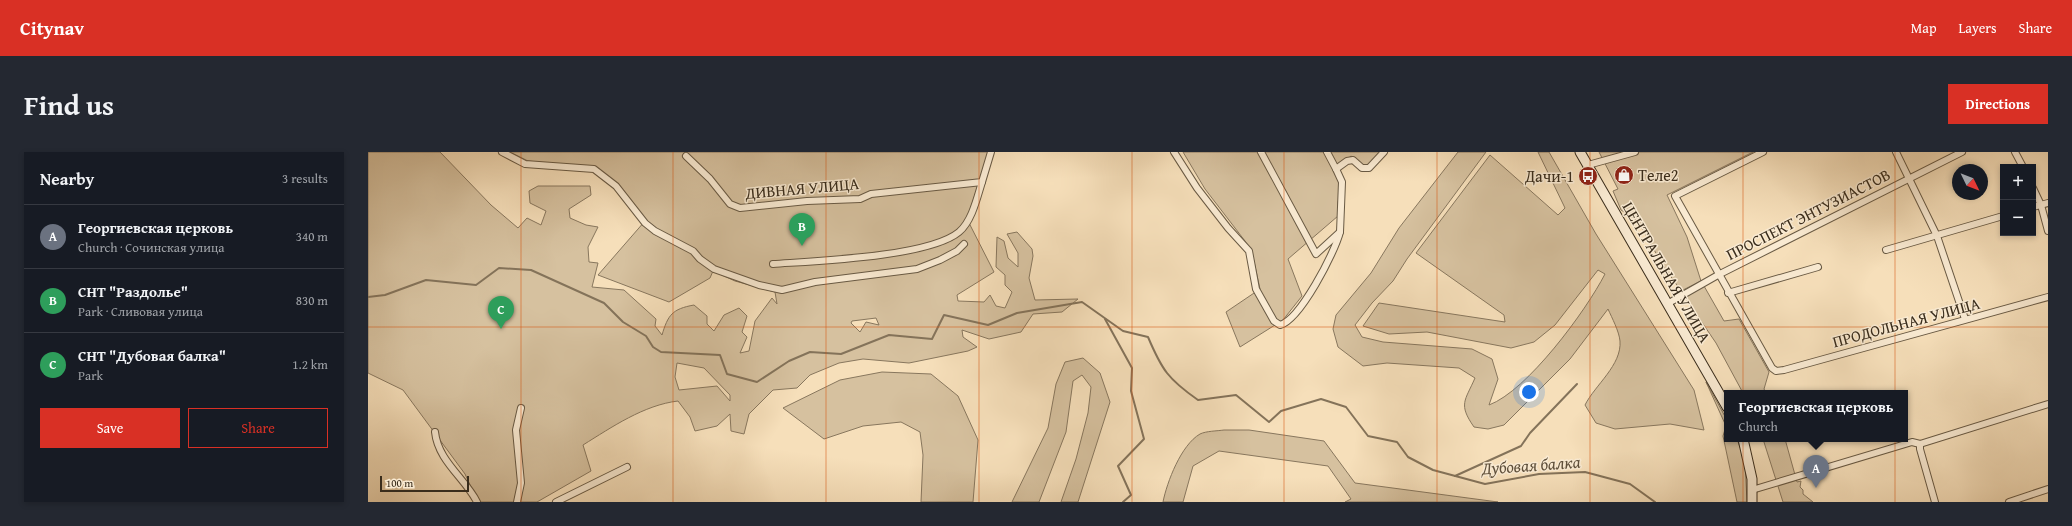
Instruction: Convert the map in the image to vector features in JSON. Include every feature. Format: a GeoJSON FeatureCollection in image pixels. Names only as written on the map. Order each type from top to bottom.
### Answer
{"type":"FeatureCollection","features":[{"type":"Feature","properties":{"kind":"street"},"geometry":{"type":"LineString","coordinates":[[502,152],[525,164],[594,169],[616,186],[645,223],[655,231],[693,250],[700,259],[714,269],[758,286],[782,290],[815,282],[917,270],[957,251],[964,244]]}},
{"type":"Feature","properties":{"kind":"street"},"geometry":{"type":"LineString","coordinates":[[773,264],[822,261],[895,252],[941,242],[960,232],[969,218],[991,152]]}},
{"type":"Feature","properties":{"kind":"street"},"geometry":{"type":"LineString","coordinates":[[1174,152],[1202,194],[1249,251],[1256,289],[1274,321],[1280,325],[1286,324],[1294,316],[1317,281],[1336,245],[1340,232],[1342,182],[1327,152]]}},
{"type":"Feature","properties":{"kind":"street"},"geometry":{"type":"LineString","coordinates":[[1261,152],[1316,254],[1340,232]]}},
{"type":"Feature","properties":{"kind":"street"},"geometry":{"type":"LineString","coordinates":[[1336,169],[1347,161],[1353,160],[1362,168],[1369,168],[1384,152]]}},
{"type":"Feature","properties":{"kind":"street","name":"ЦЕНТРАЛЬНАЯ УЛИЦА"},"geometry":{"type":"LineString","coordinates":[[1580,152],[1724,402]]}},
{"type":"Feature","properties":{"kind":"street"},"geometry":{"type":"LineString","coordinates":[[1588,165],[1635,152]]}},
{"type":"Feature","properties":{"kind":"street"},"geometry":{"type":"LineString","coordinates":[[1762,152],[1675,196],[1728,293],[1818,267]]}},
{"type":"Feature","properties":{"kind":"street"},"geometry":{"type":"LineString","coordinates":[[1896,152],[1937,236],[1965,320]]}},
{"type":"Feature","properties":{"kind":"street","name":"ПРОСПЕКТ ЭНТУЗИАСТОВ"},"geometry":{"type":"LineString","coordinates":[[1667,304],[1718,275],[1962,152]]}},
{"type":"Feature","properties":{"kind":"street"},"geometry":{"type":"LineString","coordinates":[[2015,152],[2021,164]]}},
{"type":"Feature","properties":{"kind":"street","name":"ДИВНАЯ УЛИЦА"},"geometry":{"type":"LineString","coordinates":[[686,156],[710,179],[730,204],[740,208],[807,201],[860,199],[871,194],[982,182]]}},
{"type":"Feature","properties":{"kind":"street"},"geometry":{"type":"LineString","coordinates":[[2036,194],[2041,205],[2048,231]]}},
{"type":"Feature","properties":{"kind":"street"},"geometry":{"type":"LineString","coordinates":[[2036,206],[2048,203]]}},
{"type":"Feature","properties":{"kind":"street"},"geometry":{"type":"LineString","coordinates":[[1886,250],[2000,217]]}},
{"type":"Feature","properties":{"kind":"street","name":"ПРОДОЛЬНАЯ УЛИЦА"},"geometry":{"type":"LineString","coordinates":[[1728,293],[1772,368],[1776,371],[2048,297]]}},
{"type":"Feature","properties":{"kind":"street"},"geometry":{"type":"LineString","coordinates":[[1752,490],[1912,442],[1920,444],[2048,404]]}},
{"type":"Feature","properties":{"kind":"street"},"geometry":{"type":"LineString","coordinates":[[517,502],[521,483],[516,430],[521,408]]}},
{"type":"Feature","properties":{"kind":"street"},"geometry":{"type":"LineString","coordinates":[[435,432],[440,451],[448,464],[465,482],[477,502]]}},
{"type":"Feature","properties":{"kind":"street"},"geometry":{"type":"LineString","coordinates":[[1744,442],[1752,479],[1752,502]]}},
{"type":"Feature","properties":{"kind":"street"},"geometry":{"type":"LineString","coordinates":[[1920,444],[1920,449],[1935,502]]}},
{"type":"Feature","properties":{"kind":"street"},"geometry":{"type":"LineString","coordinates":[[556,502],[626,467]]}},
{"type":"Feature","properties":{"kind":"street"},"geometry":{"type":"LineString","coordinates":[[2009,502],[2048,489]]}},
{"type":"Feature","properties":{"kind":"shaded area"},"geometry":{"type":"Polygon","coordinates":[[[368,152],[440,152],[491,205],[518,228],[527,218],[541,225],[546,211],[530,203],[529,191],[538,186],[590,186],[591,195],[569,209],[570,218],[586,225],[598,227],[588,247],[589,262],[598,263],[592,287],[624,290],[656,319],[655,326],[662,335],[666,322],[672,314],[681,309],[694,305],[707,316],[707,324],[714,331],[724,315],[739,308],[747,316],[742,332],[747,337],[740,353],[749,351],[755,321],[772,298],[777,304],[775,292],[735,281],[713,271],[710,278],[669,302],[598,275],[645,221],[598,168],[528,161],[510,152],[989,152],[967,219],[994,272],[957,295],[958,301],[984,302],[990,295],[996,306],[1005,308],[1012,292],[1005,285],[1005,275],[996,267],[997,237],[1004,241],[1008,258],[1018,267],[1018,253],[1007,234],[1017,232],[1032,249],[1033,256],[1029,278],[1035,300],[1078,299],[1062,312],[1033,314],[1021,332],[989,339],[962,330],[963,337],[977,347],[968,351],[909,363],[863,359],[839,363],[810,375],[797,388],[773,390],[749,414],[744,434],[731,431],[730,414],[717,426],[695,431],[690,417],[678,401],[653,407],[605,431],[583,445],[591,471],[537,502],[478,502],[465,474],[403,390],[368,373],[368,152]],[[876,318],[852,321],[851,323],[860,332],[866,322],[879,325],[876,318]],[[677,363],[675,377],[679,390],[717,386],[730,401],[730,395],[704,368],[677,363]]]}},
{"type":"Feature","properties":{"kind":"shaded area"},"geometry":{"type":"Polygon","coordinates":[[[1183,152],[1381,152],[1365,167],[1351,156],[1334,170],[1342,186],[1338,202],[1338,216],[1288,259],[1302,296],[1283,320],[1240,347],[1226,312],[1260,289],[1253,257],[1245,241],[1205,189],[1183,152]]]}},
{"type":"Feature","properties":{"kind":"shaded area"},"geometry":{"type":"Polygon","coordinates":[[[1458,152],[1486,152],[1407,259],[1393,281],[1372,303],[1355,325],[1362,337],[1383,342],[1472,349],[1492,359],[1498,379],[1489,405],[1504,397],[1520,384],[1554,348],[1570,328],[1605,274],[1598,270],[1555,325],[1534,342],[1511,348],[1427,332],[1389,334],[1363,326],[1379,303],[1505,322],[1504,315],[1416,253],[1490,155],[1558,215],[1565,208],[1538,152],[1549,152],[1596,234],[1694,390],[1704,430],[1670,424],[1615,429],[1596,423],[1585,405],[1617,358],[1620,341],[1608,309],[1570,359],[1504,425],[1488,429],[1474,427],[1466,413],[1466,398],[1475,378],[1459,368],[1387,363],[1363,366],[1338,347],[1333,329],[1336,315],[1371,273],[1399,228],[1458,152]]]}},
{"type":"Feature","properties":{"kind":"shaded area"},"geometry":{"type":"Polygon","coordinates":[[[1599,152],[1753,152],[1667,195],[1687,237],[1701,281],[1681,291],[1662,264],[1638,221],[1621,210],[1613,191],[1618,189],[1599,152]]]}},
{"type":"Feature","properties":{"kind":"shaded area"},"geometry":{"type":"Polygon","coordinates":[[[1704,286],[1724,321],[1739,319],[1769,372],[1764,390],[1741,390],[1716,343],[1684,296],[1704,286]]]}},
{"type":"Feature","properties":{"kind":"shaded area"},"geometry":{"type":"Polygon","coordinates":[[[1083,358],[1100,373],[1110,402],[1078,502],[1061,502],[1076,459],[1088,413],[1091,387],[1082,375],[1073,381],[1066,432],[1039,502],[1012,502],[1048,428],[1056,384],[1065,362],[1083,358]]]}},
{"type":"Feature","properties":{"kind":"shaded area"},"geometry":{"type":"Polygon","coordinates":[[[882,372],[931,374],[958,396],[978,440],[973,502],[921,502],[923,455],[920,432],[901,422],[863,426],[824,439],[783,408],[840,380],[882,372]]]}},
{"type":"Feature","properties":{"kind":"shaded area"},"geometry":{"type":"Polygon","coordinates":[[[1706,382],[1724,415],[1724,422],[1706,382]]]}},
{"type":"Feature","properties":{"kind":"shaded area"},"geometry":{"type":"Polygon","coordinates":[[[1224,430],[1249,430],[1324,441],[1355,483],[1498,502],[1345,502],[1351,499],[1328,466],[1219,451],[1193,466],[1183,502],[1163,502],[1171,475],[1187,446],[1200,434],[1224,430]]]}},
{"type":"Feature","properties":{"kind":"shaded area"},"geometry":{"type":"Polygon","coordinates":[[[1724,442],[1738,442],[1745,461],[1747,502],[1737,502],[1724,442]]]}},
{"type":"Feature","properties":{"kind":"shaded area"},"geometry":{"type":"Polygon","coordinates":[[[1764,442],[1786,442],[1797,482],[1801,481],[1800,487],[1803,490],[1803,494],[1813,502],[1783,502],[1764,442]]]}},
{"type":"Feature","properties":{"kind":"waterway","name":"Дубовая балка"},"geometry":{"type":"LineString","coordinates":[[368,297],[385,295],[426,280],[476,285],[499,268],[531,270],[604,303],[623,322],[646,336],[653,347],[661,352],[720,355],[727,374],[757,382],[789,361],[810,352],[841,354],[889,335],[932,339],[944,315],[988,325],[1017,313],[1082,302],[1123,331],[1148,337],[1167,373],[1173,380],[1198,400],[1236,395],[1269,422],[1281,411],[1321,399],[1346,407],[1368,436],[1397,442],[1408,457],[1433,470],[1485,484],[1539,474],[1585,472],[1630,484],[1655,502]]}},
{"type":"Feature","properties":{"kind":"waterway"},"geometry":{"type":"LineString","coordinates":[[1105,319],[1132,368],[1131,391],[1144,439],[1118,466],[1131,495],[1123,502]]}},
{"type":"Feature","properties":{"kind":"waterway"},"geometry":{"type":"LineString","coordinates":[[1455,476],[1521,446],[1530,433],[1577,384]]}},
{"type":"Feature","properties":{"kind":"place","name":"Теле2"},"geometry":{"type":"Point","coordinates":[1624,175]}},
{"type":"Feature","properties":{"kind":"place","name":"Дачи-1"},"geometry":{"type":"Point","coordinates":[1588,176]}},
{"type":"Feature","properties":{"kind":"place","name":"СНТ \"Раздолье\""},"geometry":{"type":"Point","coordinates":[802,246]}},
{"type":"Feature","properties":{"kind":"place","name":"СНТ \"Дубовая балка\""},"geometry":{"type":"Point","coordinates":[501,329]}},
{"type":"Feature","properties":{"kind":"place","name":"Георгиевская церковь"},"geometry":{"type":"Point","coordinates":[1816,488]}}]}
